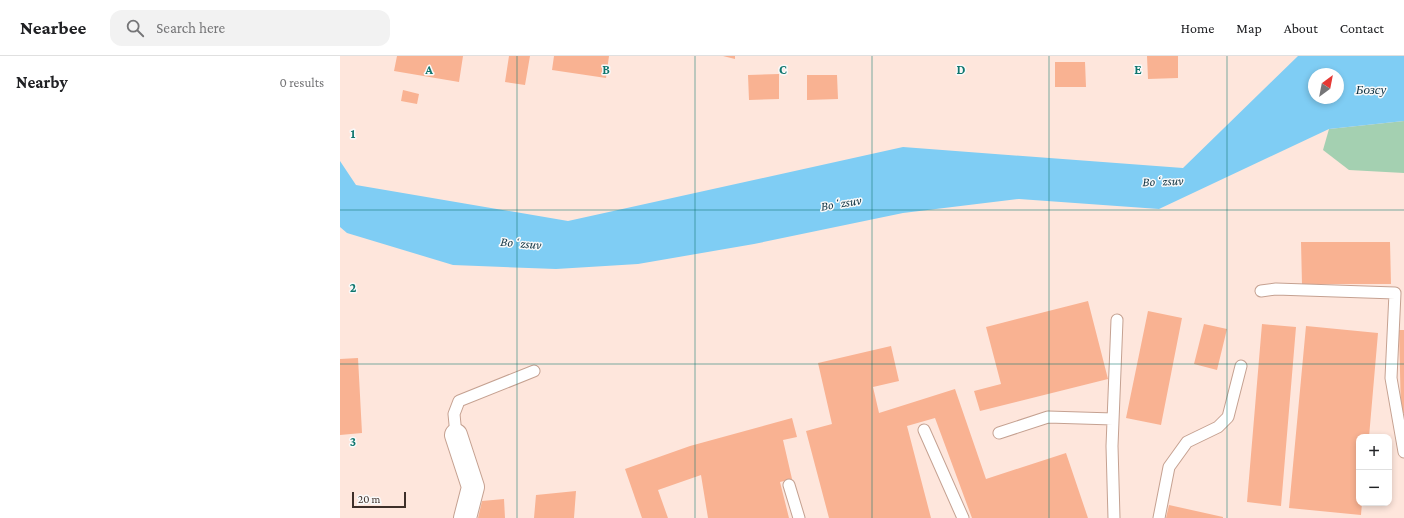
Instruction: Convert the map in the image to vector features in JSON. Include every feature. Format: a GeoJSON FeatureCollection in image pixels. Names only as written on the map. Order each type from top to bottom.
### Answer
{"type":"FeatureCollection","features":[{"type":"Feature","properties":{"kind":"street"},"geometry":{"type":"LineString","coordinates":[[456,435],[473,487],[465,518]]}},
{"type":"Feature","properties":{"kind":"lane"},"geometry":{"type":"LineString","coordinates":[[1261,291],[1276,289],[1396,293],[1391,378],[1404,452]]}},
{"type":"Feature","properties":{"kind":"lane"},"geometry":{"type":"LineString","coordinates":[[1114,518],[1112,446],[1117,320]]}},
{"type":"Feature","properties":{"kind":"lane"},"geometry":{"type":"LineString","coordinates":[[1159,518],[1169,467],[1187,442],[1218,427],[1228,417],[1242,366]]}},
{"type":"Feature","properties":{"kind":"lane"},"geometry":{"type":"LineString","coordinates":[[456,435],[454,414],[459,401],[534,371]]}},
{"type":"Feature","properties":{"kind":"lane"},"geometry":{"type":"LineString","coordinates":[[999,433],[1048,417],[1113,419]]}},
{"type":"Feature","properties":{"kind":"lane"},"geometry":{"type":"LineString","coordinates":[[924,430],[964,518]]}},
{"type":"Feature","properties":{"kind":"lane"},"geometry":{"type":"LineString","coordinates":[[789,485],[799,518]]}},
{"type":"Feature","properties":{"kind":"green space"},"geometry":{"type":"Polygon","coordinates":[[[1404,121],[1404,173],[1349,170],[1323,150],[1329,129],[1404,121]]]}},
{"type":"Feature","properties":{"kind":"water","name":"Бозсу"},"geometry":{"type":"Polygon","coordinates":[[[1298,56],[1404,56],[1404,121],[1329,129],[1159,209],[1019,199],[903,213],[754,244],[638,264],[556,269],[453,265],[347,233],[340,227],[340,161],[356,185],[568,221],[903,147],[1183,168],[1298,56]]]}},
{"type":"Feature","properties":{"kind":"building"},"geometry":{"type":"Polygon","coordinates":[[[397,56],[463,56],[459,82],[394,71],[397,56]]]}},
{"type":"Feature","properties":{"kind":"building"},"geometry":{"type":"Polygon","coordinates":[[[509,56],[530,56],[525,85],[505,82],[509,56]]]}},
{"type":"Feature","properties":{"kind":"building"},"geometry":{"type":"Polygon","coordinates":[[[554,56],[609,56],[606,78],[552,70],[554,56]]]}},
{"type":"Feature","properties":{"kind":"building"},"geometry":{"type":"Polygon","coordinates":[[[723,56],[735,56],[735,59],[723,56]]]}},
{"type":"Feature","properties":{"kind":"building"},"geometry":{"type":"Polygon","coordinates":[[[1147,56],[1178,56],[1178,78],[1148,79],[1147,56]]]}},
{"type":"Feature","properties":{"kind":"building"},"geometry":{"type":"Polygon","coordinates":[[[1055,62],[1085,62],[1086,87],[1055,87],[1055,62]]]}},
{"type":"Feature","properties":{"kind":"building"},"geometry":{"type":"Polygon","coordinates":[[[779,74],[779,99],[749,100],[748,75],[779,74]]]}},
{"type":"Feature","properties":{"kind":"building"},"geometry":{"type":"Polygon","coordinates":[[[807,75],[837,75],[838,99],[807,100],[807,75]]]}},
{"type":"Feature","properties":{"kind":"building"},"geometry":{"type":"Polygon","coordinates":[[[403,90],[419,94],[417,104],[401,101],[403,90]]]}},
{"type":"Feature","properties":{"kind":"building"},"geometry":{"type":"Polygon","coordinates":[[[1301,242],[1390,242],[1391,284],[1302,284],[1301,242]]]}},
{"type":"Feature","properties":{"kind":"building"},"geometry":{"type":"Polygon","coordinates":[[[1088,301],[1108,379],[980,411],[974,391],[1001,384],[986,327],[1088,301]]]}},
{"type":"Feature","properties":{"kind":"building"},"geometry":{"type":"Polygon","coordinates":[[[1148,311],[1182,318],[1161,425],[1126,418],[1148,311]]]}},
{"type":"Feature","properties":{"kind":"building"},"geometry":{"type":"Polygon","coordinates":[[[1204,324],[1227,329],[1217,370],[1194,364],[1204,324]]]}},
{"type":"Feature","properties":{"kind":"building"},"geometry":{"type":"Polygon","coordinates":[[[1262,324],[1296,327],[1281,506],[1247,502],[1262,324]]]}},
{"type":"Feature","properties":{"kind":"building"},"geometry":{"type":"Polygon","coordinates":[[[1306,326],[1378,333],[1369,434],[1356,434],[1356,506],[1362,506],[1361,515],[1289,508],[1306,326]]]}},
{"type":"Feature","properties":{"kind":"building"},"geometry":{"type":"Polygon","coordinates":[[[1399,330],[1404,330],[1404,413],[1401,413],[1399,330]]]}},
{"type":"Feature","properties":{"kind":"building"},"geometry":{"type":"Polygon","coordinates":[[[891,346],[899,381],[873,387],[879,413],[955,389],[986,479],[1066,453],[1088,518],[972,518],[935,418],[907,426],[931,518],[829,518],[806,431],[832,424],[818,363],[891,346]]]}},
{"type":"Feature","properties":{"kind":"building"},"geometry":{"type":"Polygon","coordinates":[[[358,358],[362,433],[340,435],[340,359],[358,358]]]}},
{"type":"Feature","properties":{"kind":"building"},"geometry":{"type":"Polygon","coordinates":[[[792,418],[797,437],[783,440],[792,479],[780,482],[789,518],[708,518],[701,475],[658,490],[668,518],[642,518],[625,469],[690,446],[792,418]]]}},
{"type":"Feature","properties":{"kind":"building"},"geometry":{"type":"Polygon","coordinates":[[[576,491],[574,518],[534,518],[536,495],[576,491]]]}},
{"type":"Feature","properties":{"kind":"building"},"geometry":{"type":"Polygon","coordinates":[[[504,499],[505,518],[478,518],[482,501],[504,499]]]}},
{"type":"Feature","properties":{"kind":"building"},"geometry":{"type":"Polygon","coordinates":[[[1169,505],[1223,517],[1223,518],[1166,518],[1169,505]]]}},
{"type":"Feature","properties":{"kind":"water label","name":"Boʻzsuv"},"geometry":{"type":"Point","coordinates":[1163,181]}},
{"type":"Feature","properties":{"kind":"water label","name":"Boʻzsuv"},"geometry":{"type":"Point","coordinates":[841,203]}},
{"type":"Feature","properties":{"kind":"water label","name":"Boʻzsuv"},"geometry":{"type":"Point","coordinates":[521,243]}}]}
